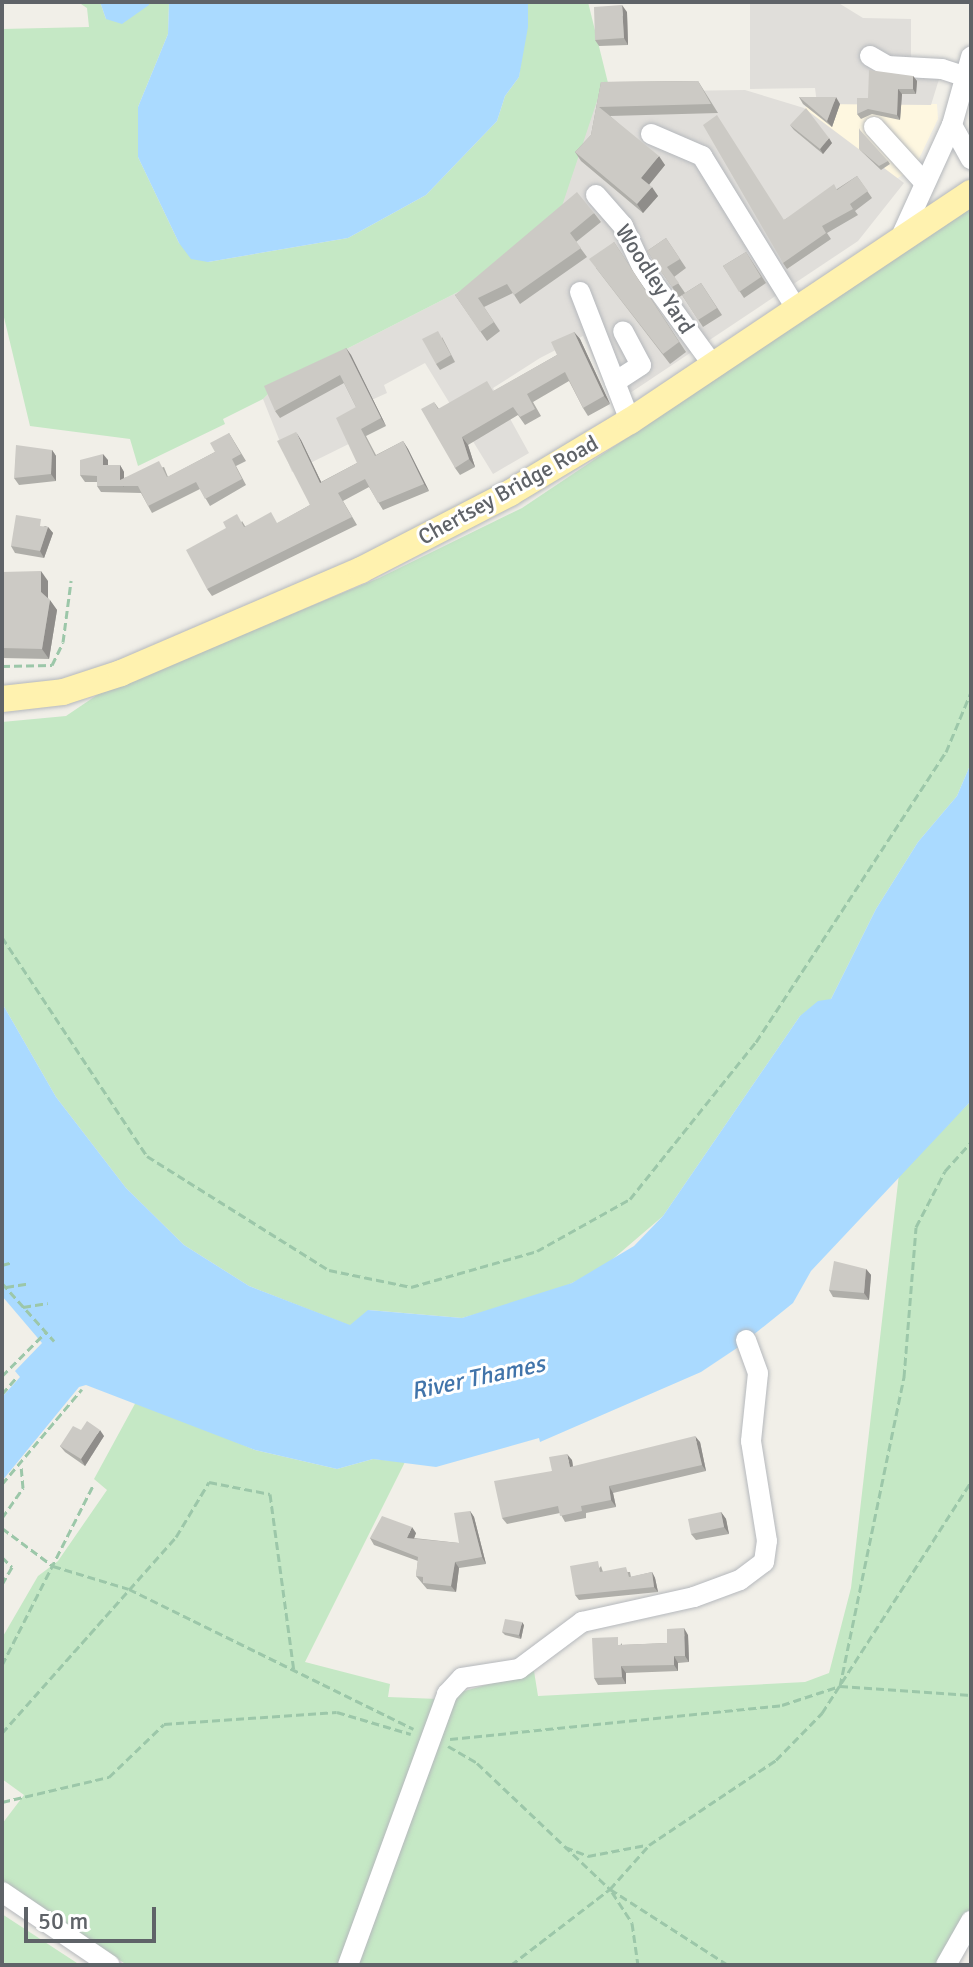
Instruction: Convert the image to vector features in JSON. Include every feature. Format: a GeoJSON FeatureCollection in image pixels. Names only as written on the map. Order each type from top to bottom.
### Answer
{"type":"FeatureCollection","features":[{"type":"Feature","properties":{"kind":"main road","name":"Chertsey Bridge Road"},"geometry":{"type":"LineString","coordinates":[[2,699],[80,688],[361,570],[510,493],[630,421],[971,193]]}},
{"type":"Feature","properties":{"kind":"street"},"geometry":{"type":"LineString","coordinates":[[870,56],[887,66],[968,67],[952,125],[923,181],[900,239]]}},
{"type":"Feature","properties":{"kind":"street"},"geometry":{"type":"LineString","coordinates":[[952,125],[971,159]]}},
{"type":"Feature","properties":{"kind":"street"},"geometry":{"type":"LineString","coordinates":[[874,127],[923,181]]}},
{"type":"Feature","properties":{"kind":"street"},"geometry":{"type":"LineString","coordinates":[[651,134],[702,156],[796,308]]}},
{"type":"Feature","properties":{"kind":"street","name":"Woodley Yard"},"geometry":{"type":"LineString","coordinates":[[596,195],[623,226],[643,269],[713,365]]}},
{"type":"Feature","properties":{"kind":"street"},"geometry":{"type":"LineString","coordinates":[[580,292],[630,421]]}},
{"type":"Feature","properties":{"kind":"street"},"geometry":{"type":"LineString","coordinates":[[615,382],[641,365],[623,331]]}},
{"type":"Feature","properties":{"kind":"street"},"geometry":{"type":"LineString","coordinates":[[348,1965],[434,1739],[447,1694],[462,1678],[519,1669],[582,1622],[694,1597],[740,1580],[764,1562],[767,1541],[751,1441],[758,1373],[746,1340]]}},
{"type":"Feature","properties":{"kind":"street"},"geometry":{"type":"LineString","coordinates":[[2,1892],[110,1965]]}},
{"type":"Feature","properties":{"kind":"street"},"geometry":{"type":"LineString","coordinates":[[946,1965],[971,1921]]}},
{"type":"Feature","properties":{"kind":"path"},"geometry":{"type":"LineString","coordinates":[[2,666],[52,665],[63,642],[71,581]]}},
{"type":"Feature","properties":{"kind":"path"},"geometry":{"type":"LineString","coordinates":[[2,937],[147,1156],[329,1270],[411,1287],[537,1251],[630,1199],[756,1042],[946,752],[971,692]]}},
{"type":"Feature","properties":{"kind":"path"},"geometry":{"type":"LineString","coordinates":[[2,1265],[13,1262]]}},
{"type":"Feature","properties":{"kind":"path"},"geometry":{"type":"LineString","coordinates":[[4,1285],[30,1283]]}},
{"type":"Feature","properties":{"kind":"path"},"geometry":{"type":"LineString","coordinates":[[4,1285],[54,1341]]}},
{"type":"Feature","properties":{"kind":"path"},"geometry":{"type":"LineString","coordinates":[[23,1307],[48,1303]]}},
{"type":"Feature","properties":{"kind":"path"},"geometry":{"type":"LineString","coordinates":[[2,1376],[45,1333]]}},
{"type":"Feature","properties":{"kind":"path"},"geometry":{"type":"LineString","coordinates":[[2,1394],[17,1377]]}},
{"type":"Feature","properties":{"kind":"path"},"geometry":{"type":"LineString","coordinates":[[2,1484],[82,1389]]}},
{"type":"Feature","properties":{"kind":"path"},"geometry":{"type":"LineString","coordinates":[[2,1518],[23,1488],[21,1465]]}},
{"type":"Feature","properties":{"kind":"path"},"geometry":{"type":"LineString","coordinates":[[2,1733],[176,1537],[209,1482],[270,1494],[294,1671]]}},
{"type":"Feature","properties":{"kind":"path"},"geometry":{"type":"LineString","coordinates":[[511,1965],[610,1889],[649,1845],[776,1760],[822,1713],[971,1482]]}},
{"type":"Feature","properties":{"kind":"path"},"geometry":{"type":"LineString","coordinates":[[2,1665],[93,1486]]}},
{"type":"Feature","properties":{"kind":"path"},"geometry":{"type":"LineString","coordinates":[[2,1528],[53,1566],[129,1589],[477,1763],[610,1889],[728,1965]]}},
{"type":"Feature","properties":{"kind":"path"},"geometry":{"type":"LineString","coordinates":[[2,1557],[12,1567],[2,1584]]}},
{"type":"Feature","properties":{"kind":"path"},"geometry":{"type":"LineString","coordinates":[[840,1686],[915,1687],[971,1695]]}},
{"type":"Feature","properties":{"kind":"path"},"geometry":{"type":"LineString","coordinates":[[562,1846],[588,1856],[649,1845]]}},
{"type":"Feature","properties":{"kind":"path"},"geometry":{"type":"LineString","coordinates":[[610,1889],[632,1923],[638,1965]]}},
{"type":"Feature","properties":{"kind":"shaded area"},"geometry":{"type":"Polygon","coordinates":[[[750,2],[837,2],[863,18],[911,19],[911,60],[944,63],[931,105],[817,104],[815,88],[750,89],[750,2]]]}},
{"type":"Feature","properties":{"kind":"shaded area"},"geometry":{"type":"Polygon","coordinates":[[[745,90],[804,108],[904,183],[858,241],[615,403],[583,336],[540,358],[493,388],[529,453],[493,474],[425,363],[384,385],[387,393],[356,407],[369,434],[292,472],[263,399],[278,384],[503,269],[601,92],[745,90]]]}},
{"type":"Feature","properties":{"kind":"shaded area"},"geometry":{"type":"Polygon","coordinates":[[[817,104],[937,104],[938,119],[914,169],[894,180],[804,108],[817,104]]]}},
{"type":"Feature","properties":{"kind":"green space"},"geometry":{"type":"Polygon","coordinates":[[[78,2],[100,2],[106,19],[149,2],[169,2],[168,34],[138,107],[138,157],[179,243],[208,262],[348,238],[426,195],[497,121],[505,96],[519,77],[528,2],[588,2],[610,91],[600,92],[560,212],[503,269],[278,384],[263,399],[223,419],[225,424],[138,466],[130,439],[30,426],[2,309],[2,29],[89,27],[87,8],[78,2]]]}},
{"type":"Feature","properties":{"kind":"green space"},"geometry":{"type":"Polygon","coordinates":[[[971,208],[971,763],[957,796],[918,842],[876,909],[831,999],[800,1016],[663,1216],[600,1270],[546,1295],[462,1318],[369,1310],[351,1326],[249,1286],[184,1245],[126,1188],[56,1097],[2,1003],[2,722],[66,716],[100,693],[379,578],[522,508],[971,208]]]}},
{"type":"Feature","properties":{"kind":"green space"},"geometry":{"type":"Polygon","coordinates":[[[971,1101],[971,1908],[939,1965],[359,1965],[454,1694],[534,1671],[538,1696],[805,1682],[829,1673],[851,1588],[899,1174],[971,1101]]]}},
{"type":"Feature","properties":{"kind":"green space"},"geometry":{"type":"Polygon","coordinates":[[[137,1400],[255,1450],[337,1469],[373,1459],[405,1462],[305,1662],[390,1684],[388,1697],[438,1699],[339,1965],[127,1965],[2,1882],[2,1824],[24,1795],[2,1779],[2,1638],[38,1576],[58,1561],[107,1490],[94,1479],[137,1400]]]}},
{"type":"Feature","properties":{"kind":"green space"},"geometry":{"type":"Polygon","coordinates":[[[2,1914],[80,1965],[2,1965],[2,1914]]]}},
{"type":"Feature","properties":{"kind":"water"},"geometry":{"type":"Polygon","coordinates":[[[100,2],[149,2],[149,5],[122,24],[106,19],[100,2]]]}},
{"type":"Feature","properties":{"kind":"water"},"geometry":{"type":"Polygon","coordinates":[[[169,2],[528,2],[528,27],[519,77],[505,96],[497,121],[426,195],[348,238],[208,262],[191,259],[179,243],[138,157],[138,107],[168,34],[169,2]]]}},
{"type":"Feature","properties":{"kind":"water","name":"River Thames"},"geometry":{"type":"Polygon","coordinates":[[[971,763],[971,1101],[811,1271],[793,1303],[737,1348],[701,1372],[540,1442],[539,1438],[436,1467],[373,1459],[337,1469],[255,1450],[86,1385],[79,1387],[2,1481],[2,1397],[20,1377],[15,1371],[42,1343],[2,1296],[2,1003],[56,1097],[126,1188],[184,1245],[249,1286],[350,1325],[368,1310],[462,1318],[572,1283],[634,1246],[663,1216],[800,1016],[818,1001],[831,999],[876,909],[918,842],[957,796],[971,763]]]}},
{"type":"Feature","properties":{"kind":"building"},"geometry":{"type":"Polygon","coordinates":[[[622,5],[624,38],[595,40],[594,7],[622,5]]]}},
{"type":"Feature","properties":{"kind":"building"},"geometry":{"type":"Polygon","coordinates":[[[869,70],[913,76],[913,89],[898,89],[897,115],[868,109],[857,114],[857,98],[868,98],[869,70]]]}},
{"type":"Feature","properties":{"kind":"building"},"geometry":{"type":"Polygon","coordinates":[[[698,81],[711,104],[599,107],[659,156],[641,178],[652,187],[637,204],[575,152],[591,135],[601,82],[698,81]]]}},
{"type":"Feature","properties":{"kind":"building"},"geometry":{"type":"Polygon","coordinates":[[[799,97],[836,97],[827,121],[799,97]]]}},
{"type":"Feature","properties":{"kind":"building"},"geometry":{"type":"Polygon","coordinates":[[[806,108],[829,138],[820,149],[790,125],[806,108]]]}},
{"type":"Feature","properties":{"kind":"building"},"geometry":{"type":"Polygon","coordinates":[[[717,115],[784,220],[834,184],[837,190],[857,176],[868,191],[850,204],[853,209],[822,226],[826,233],[783,263],[703,125],[717,115]]]}},
{"type":"Feature","properties":{"kind":"building"},"geometry":{"type":"Polygon","coordinates":[[[859,128],[888,161],[879,166],[859,149],[859,128]]]}},
{"type":"Feature","properties":{"kind":"building"},"geometry":{"type":"Polygon","coordinates":[[[577,192],[594,213],[570,233],[581,248],[514,295],[507,284],[478,298],[494,322],[480,332],[455,295],[577,192]]]}},
{"type":"Feature","properties":{"kind":"building"},"geometry":{"type":"Polygon","coordinates":[[[666,238],[680,259],[667,267],[679,283],[672,287],[647,251],[666,238]]]}},
{"type":"Feature","properties":{"kind":"building"},"geometry":{"type":"Polygon","coordinates":[[[614,242],[679,342],[663,354],[589,259],[614,242]]]}},
{"type":"Feature","properties":{"kind":"building"},"geometry":{"type":"Polygon","coordinates":[[[746,252],[761,277],[739,292],[723,266],[746,252]]]}},
{"type":"Feature","properties":{"kind":"building"},"geometry":{"type":"Polygon","coordinates":[[[701,283],[717,308],[698,320],[682,295],[701,283]]]}},
{"type":"Feature","properties":{"kind":"building"},"geometry":{"type":"Polygon","coordinates":[[[438,331],[451,355],[436,364],[422,339],[438,331]]]}},
{"type":"Feature","properties":{"kind":"building"},"geometry":{"type":"Polygon","coordinates":[[[574,332],[604,396],[583,408],[565,372],[527,394],[535,409],[520,417],[513,407],[462,437],[469,459],[455,468],[421,409],[434,402],[438,409],[487,381],[493,391],[557,355],[551,342],[574,332]]]}},
{"type":"Feature","properties":{"kind":"building"},"geometry":{"type":"Polygon","coordinates":[[[346,348],[381,418],[361,429],[375,456],[403,441],[424,484],[378,503],[365,479],[338,493],[352,517],[207,589],[186,550],[226,528],[223,522],[237,514],[244,527],[271,512],[277,523],[310,505],[277,441],[296,432],[320,483],[357,463],[336,418],[356,407],[340,375],[275,411],[264,386],[346,348]]]}},
{"type":"Feature","properties":{"kind":"building"},"geometry":{"type":"Polygon","coordinates":[[[229,433],[241,454],[232,459],[242,479],[205,499],[196,482],[148,506],[138,486],[97,486],[97,476],[80,475],[80,460],[103,454],[103,465],[120,465],[120,480],[159,461],[167,477],[215,452],[210,443],[229,433]]]}},
{"type":"Feature","properties":{"kind":"building"},"geometry":{"type":"Polygon","coordinates":[[[16,445],[52,450],[51,474],[14,478],[16,445]]]}},
{"type":"Feature","properties":{"kind":"building"},"geometry":{"type":"Polygon","coordinates":[[[16,515],[41,519],[40,526],[48,527],[40,551],[11,546],[16,515]]]}},
{"type":"Feature","properties":{"kind":"building"},"geometry":{"type":"Polygon","coordinates":[[[41,571],[41,592],[50,600],[42,649],[2,648],[2,572],[41,571]]]}},
{"type":"Feature","properties":{"kind":"building"},"geometry":{"type":"Polygon","coordinates":[[[834,1261],[866,1269],[864,1293],[829,1290],[834,1261]]]}},
{"type":"Feature","properties":{"kind":"building"},"geometry":{"type":"Polygon","coordinates":[[[87,1421],[100,1430],[81,1459],[60,1446],[73,1426],[81,1430],[87,1421]]]}},
{"type":"Feature","properties":{"kind":"building"},"geometry":{"type":"Polygon","coordinates":[[[695,1436],[702,1465],[609,1486],[611,1500],[581,1506],[582,1511],[560,1516],[558,1506],[502,1518],[494,1481],[552,1471],[549,1457],[567,1454],[570,1467],[695,1436]]]}},
{"type":"Feature","properties":{"kind":"building"},"geometry":{"type":"Polygon","coordinates":[[[470,1511],[482,1557],[455,1562],[451,1586],[423,1583],[423,1577],[416,1576],[418,1557],[370,1538],[382,1516],[412,1527],[407,1538],[459,1543],[454,1513],[470,1511]]]}},
{"type":"Feature","properties":{"kind":"building"},"geometry":{"type":"Polygon","coordinates":[[[721,1512],[724,1527],[691,1534],[688,1519],[721,1512]]]}},
{"type":"Feature","properties":{"kind":"building"},"geometry":{"type":"Polygon","coordinates":[[[598,1561],[600,1572],[626,1567],[629,1577],[652,1572],[654,1587],[575,1595],[570,1566],[598,1561]]]}},
{"type":"Feature","properties":{"kind":"building"},"geometry":{"type":"Polygon","coordinates":[[[505,1619],[522,1622],[519,1635],[502,1632],[505,1619]]]}},
{"type":"Feature","properties":{"kind":"building"},"geometry":{"type":"Polygon","coordinates":[[[684,1628],[685,1656],[674,1656],[674,1665],[621,1666],[622,1677],[594,1678],[592,1638],[618,1637],[618,1645],[667,1643],[667,1629],[684,1628]]]}}]}
